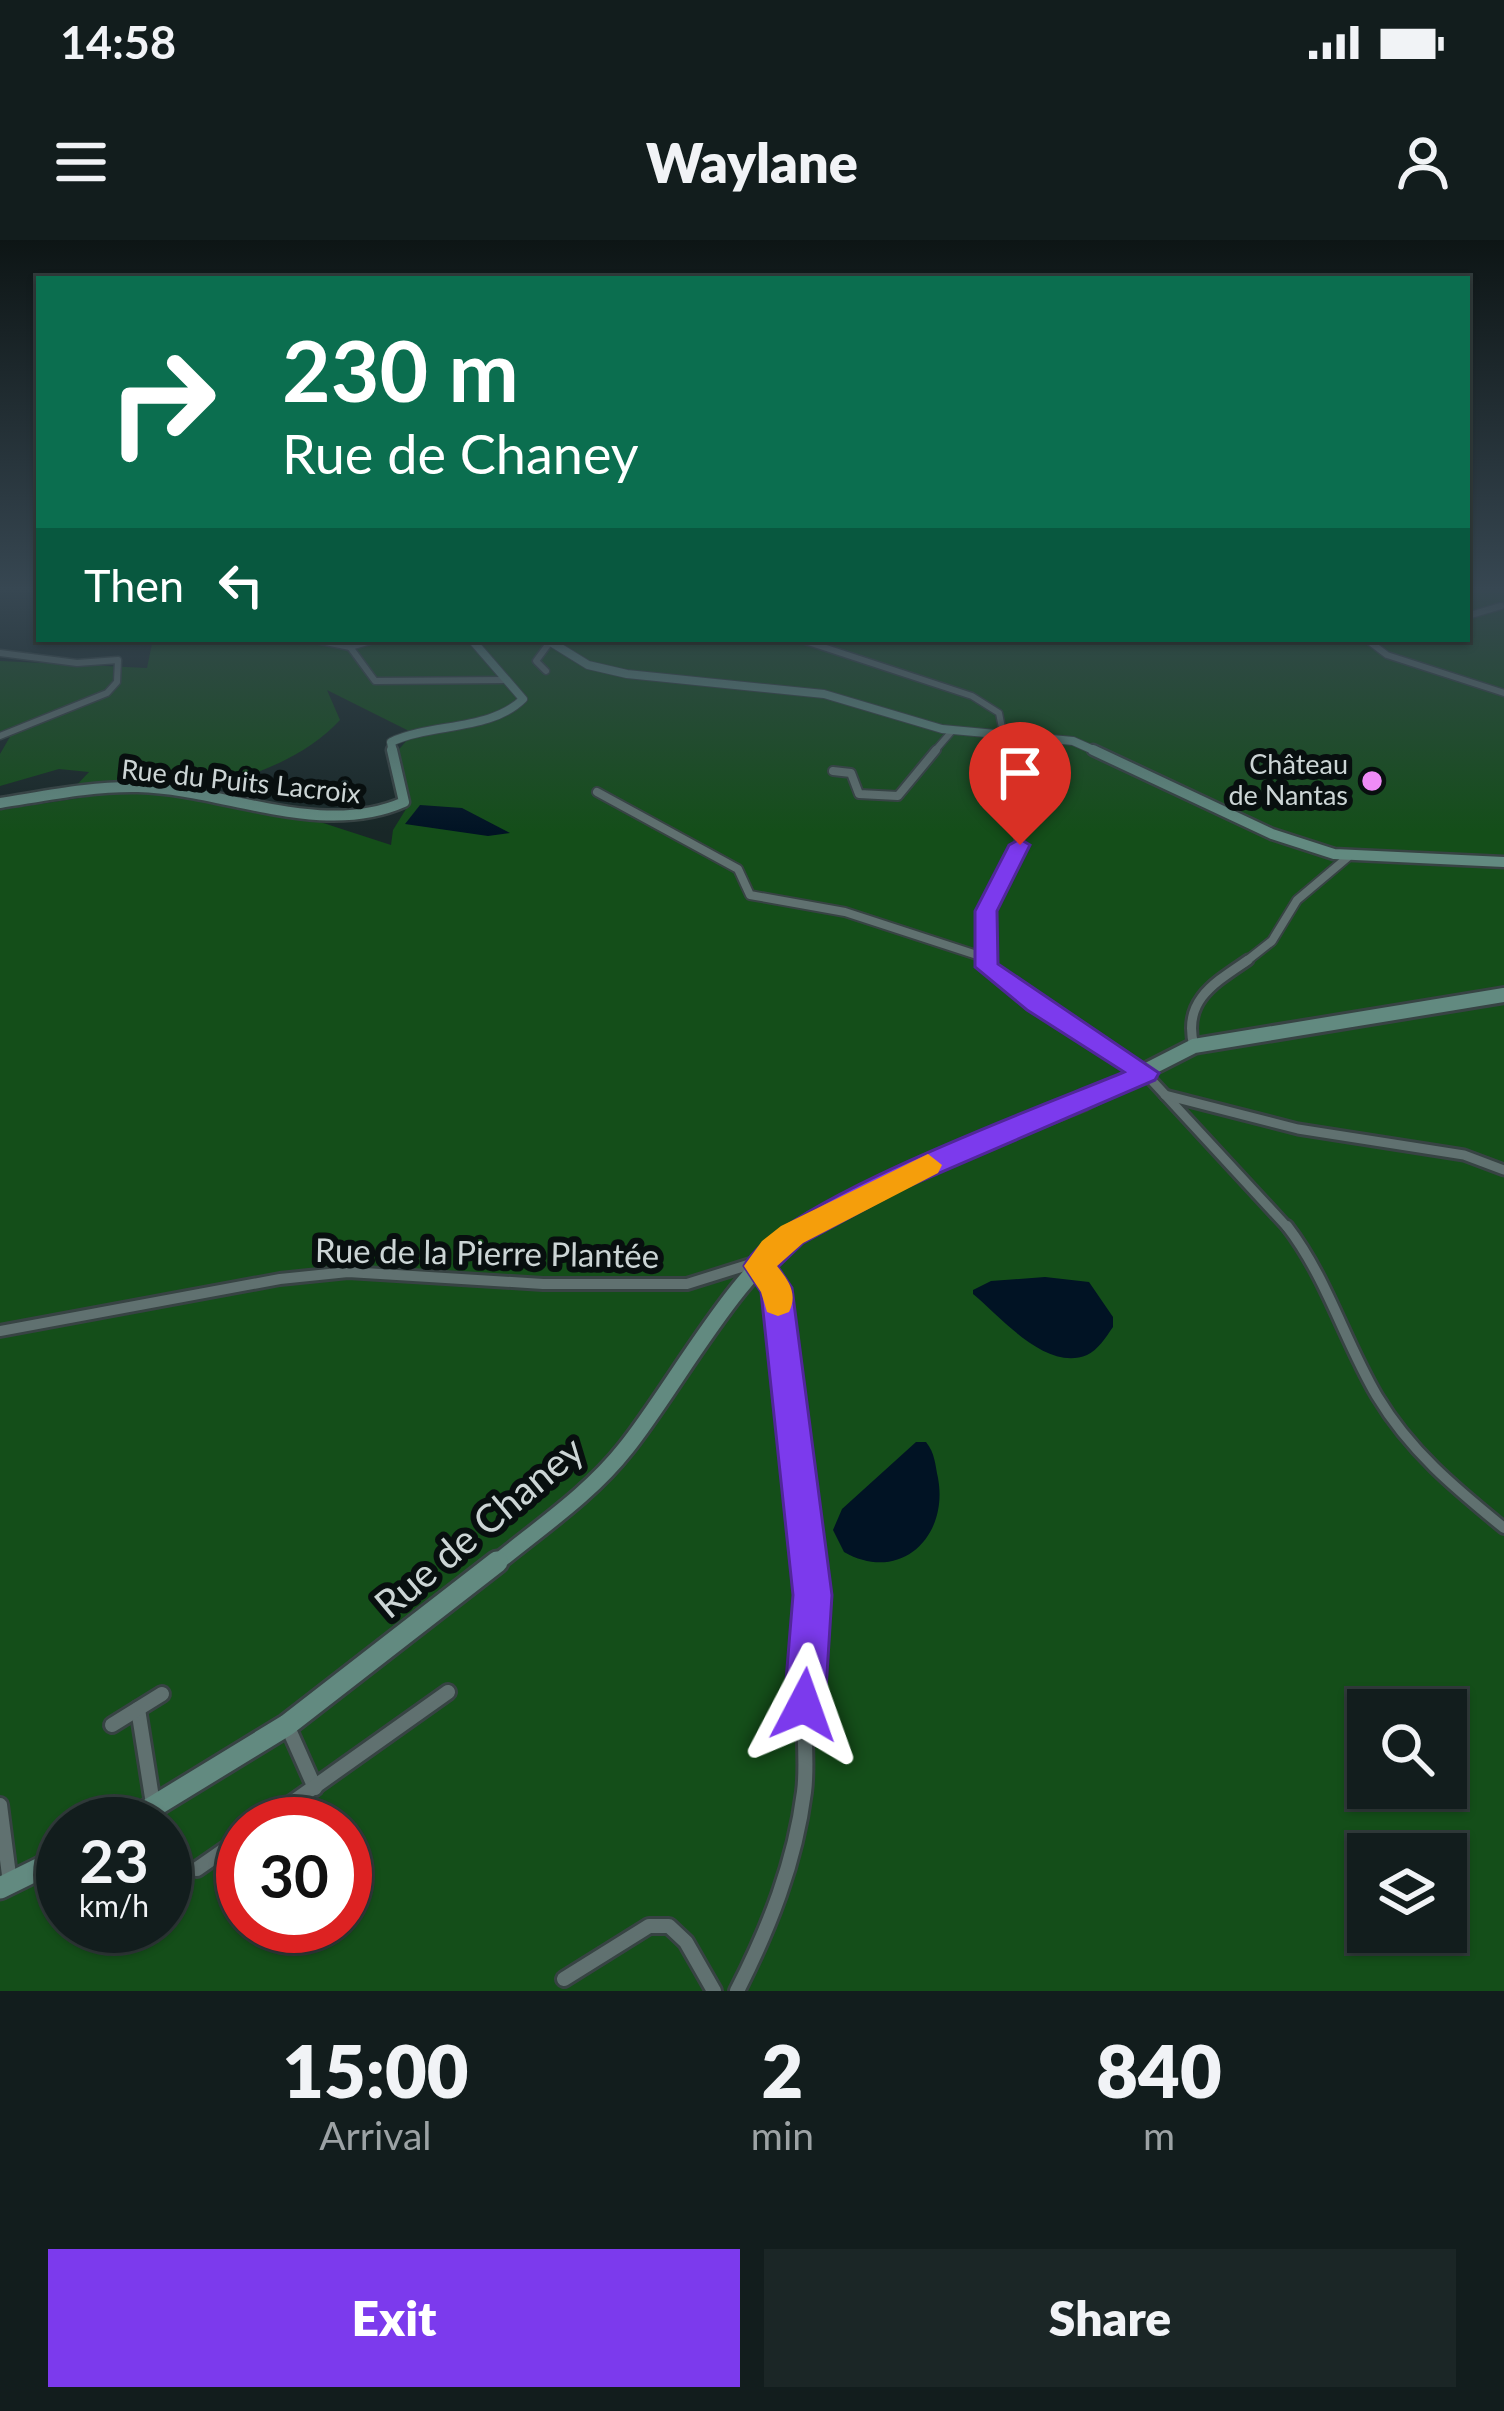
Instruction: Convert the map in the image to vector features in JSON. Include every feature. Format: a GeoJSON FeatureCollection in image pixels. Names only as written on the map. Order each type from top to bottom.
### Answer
{"type":"FeatureCollection","features":[{"type":"Feature","properties":{"kind":"street"},"geometry":{"type":"LineString","coordinates":[[0,736],[107,693],[117,682],[118,669]]}},
{"type":"Feature","properties":{"kind":"street"},"geometry":{"type":"LineString","coordinates":[[366,669],[375,681],[503,680]]}},
{"type":"Feature","properties":{"kind":"street"},"geometry":{"type":"LineString","coordinates":[[494,669],[503,680]]}},
{"type":"Feature","properties":{"kind":"street"},"geometry":{"type":"LineString","coordinates":[[603,669],[824,694],[952,731],[1073,741],[1272,834],[1348,857],[1504,862]]}},
{"type":"Feature","properties":{"kind":"street"},"geometry":{"type":"LineString","coordinates":[[888,669],[976,698],[997,710],[1005,735],[1020,845],[1015,862],[989,903],[983,957],[993,973],[1145,1073],[1301,1242],[1375,1392],[1404,1437],[1440,1476],[1504,1528]]}},
{"type":"Feature","properties":{"kind":"street"},"geometry":{"type":"LineString","coordinates":[[1429,669],[1504,693]]}},
{"type":"Feature","properties":{"kind":"street","name":"Rue du Puits Lacroix"},"geometry":{"type":"LineString","coordinates":[[0,802],[140,788],[369,816],[393,812],[404,802],[406,791],[391,742],[418,727],[510,713],[523,699],[503,680]]}},
{"type":"Feature","properties":{"kind":"street"},"geometry":{"type":"LineString","coordinates":[[833,771],[851,773],[859,794],[898,796],[952,731]]}},
{"type":"Feature","properties":{"kind":"street"},"geometry":{"type":"LineString","coordinates":[[597,792],[738,869],[750,895],[845,912],[983,957]]}},
{"type":"Feature","properties":{"kind":"street"},"geometry":{"type":"LineString","coordinates":[[1195,1046],[1190,1018],[1206,991],[1225,971],[1271,942],[1295,902],[1348,857]]}},
{"type":"Feature","properties":{"kind":"street","name":"Rue de Chaney"},"geometry":{"type":"LineString","coordinates":[[172,1797],[286,1725],[432,1616],[592,1485],[625,1450],[759,1266],[792,1234],[892,1181],[1145,1073],[1195,1046],[1504,995]]}},
{"type":"Feature","properties":{"kind":"street"},"geometry":{"type":"LineString","coordinates":[[1165,1095],[1298,1130],[1464,1155],[1504,1170]]}},
{"type":"Feature","properties":{"kind":"street"},"geometry":{"type":"LineString","coordinates":[[737,1991],[768,1930],[806,1788],[804,1705],[813,1595],[776,1288],[759,1266]]}},
{"type":"Feature","properties":{"kind":"street","name":"Rue de la Pierre Plantée"},"geometry":{"type":"LineString","coordinates":[[0,1331],[280,1279],[348,1271],[543,1284],[687,1284],[759,1266]]}},
{"type":"Feature","properties":{"kind":"street"},"geometry":{"type":"LineString","coordinates":[[302,1797],[448,1692]]}},
{"type":"Feature","properties":{"kind":"street"},"geometry":{"type":"LineString","coordinates":[[112,1725],[162,1694]]}},
{"type":"Feature","properties":{"kind":"street"},"geometry":{"type":"LineString","coordinates":[[138,1709],[151,1797]]}},
{"type":"Feature","properties":{"kind":"street"},"geometry":{"type":"LineString","coordinates":[[286,1725],[316,1788]]}},
{"type":"Feature","properties":{"kind":"street"},"geometry":{"type":"LineString","coordinates":[[0,1805],[5,1886],[36,1870]]}},
{"type":"Feature","properties":{"kind":"street"},"geometry":{"type":"LineString","coordinates":[[197,1869],[216,1856]]}},
{"type":"Feature","properties":{"kind":"street"},"geometry":{"type":"LineString","coordinates":[[564,1979],[649,1926],[669,1926],[686,1942],[714,1991]]}},
{"type":"Feature","properties":{"kind":"green space"},"geometry":{"type":"Polygon","coordinates":[[[0,669],[1504,669],[1504,1991],[0,1991],[0,810],[139,789],[314,820],[391,845],[393,830],[411,801],[395,754],[413,733],[327,690],[340,720],[302,751],[254,773],[177,789],[142,785],[72,790],[89,772],[59,769],[0,786],[0,754],[11,735],[0,737],[0,669]]]}},
{"type":"Feature","properties":{"kind":"water"},"geometry":{"type":"Polygon","coordinates":[[[420,805],[462,808],[510,833],[488,836],[405,824],[420,805]]]}},
{"type":"Feature","properties":{"kind":"water"},"geometry":{"type":"Polygon","coordinates":[[[1045,1277],[1089,1282],[1113,1317],[1113,1327],[1091,1353],[1071,1358],[1040,1349],[973,1294],[991,1281],[1045,1277]]]}},
{"type":"Feature","properties":{"kind":"water"},"geometry":{"type":"Polygon","coordinates":[[[916,1442],[929,1446],[938,1478],[936,1519],[928,1536],[901,1558],[884,1562],[844,1552],[833,1530],[842,1509],[916,1442]]]}},
{"type":"Feature","properties":{"kind":"slow traffic"},"geometry":{"type":"LineString","coordinates":[[778,1303],[776,1288],[759,1266],[773,1250],[792,1234],[928,1165]]}},
{"type":"Feature","properties":{"kind":"place","name":"Château de Nantas"},"geometry":{"type":"Point","coordinates":[1372,781]}},
{"type":"Feature","properties":{"kind":"route"},"geometry":{"type":"LineString","coordinates":[[804,1705],[813,1595],[776,1288],[759,1266],[792,1234],[892,1181],[1145,1073],[986,967],[986,911],[1020,845]]}}]}
